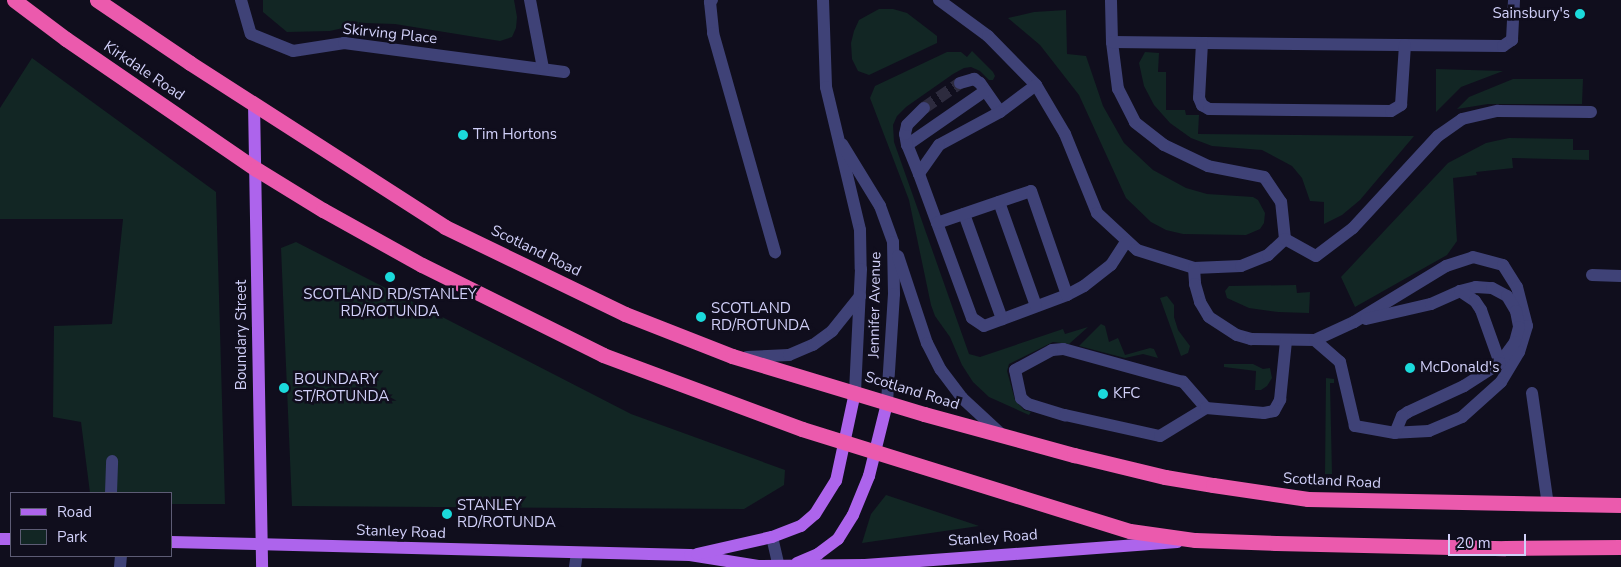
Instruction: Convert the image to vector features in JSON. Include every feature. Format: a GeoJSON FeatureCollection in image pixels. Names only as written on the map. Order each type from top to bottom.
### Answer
{"type":"FeatureCollection","features":[{"type":"Feature","properties":{"kind":"highway","name":"Kirkdale Road"},"geometry":{"type":"LineString","coordinates":[[14,0],[66,40],[256,169]]}},
{"type":"Feature","properties":{"kind":"highway"},"geometry":{"type":"LineString","coordinates":[[97,0],[254,104]]}},
{"type":"Feature","properties":{"kind":"highway","name":"Scotland Road"},"geometry":{"type":"LineString","coordinates":[[254,104],[445,227],[625,314],[732,356],[887,402],[1003,435],[1166,477],[1308,500],[1621,505]]}},
{"type":"Feature","properties":{"kind":"highway"},"geometry":{"type":"LineString","coordinates":[[256,169],[323,210],[422,265],[603,355],[845,443],[1130,531],[1195,540],[1495,548],[1621,547]]}},
{"type":"Feature","properties":{"kind":"main road","name":"Boundary Street"},"geometry":{"type":"LineString","coordinates":[[254,104],[262,567]]}},
{"type":"Feature","properties":{"kind":"main road","name":"Stanley Road"},"geometry":{"type":"LineString","coordinates":[[690,556],[772,537],[801,526],[815,514],[836,481],[855,392]]}},
{"type":"Feature","properties":{"kind":"main road","name":"Stanley Road"},"geometry":{"type":"LineString","coordinates":[[793,566],[818,554],[838,539],[863,492],[875,453],[887,402]]}},
{"type":"Feature","properties":{"kind":"main road","name":"Stanley Road"},"geometry":{"type":"LineString","coordinates":[[172,542],[690,556],[758,566],[793,566],[865,565],[1195,540]]}},
{"type":"Feature","properties":{"kind":"street","name":"Skirving Place"},"geometry":{"type":"LineString","coordinates":[[241,0],[251,34],[293,51],[344,43],[564,72]]}},
{"type":"Feature","properties":{"kind":"street"},"geometry":{"type":"LineString","coordinates":[[530,0],[542,68]]}},
{"type":"Feature","properties":{"kind":"street"},"geometry":{"type":"LineString","coordinates":[[712,0],[713,33],[776,252]]}},
{"type":"Feature","properties":{"kind":"street","name":"Jennifer Avenue"},"geometry":{"type":"LineString","coordinates":[[822,0],[826,88],[860,230],[860,296],[855,392]]}},
{"type":"Feature","properties":{"kind":"street"},"geometry":{"type":"LineString","coordinates":[[939,0],[988,36],[1036,84],[1065,134],[1097,213],[1136,250],[1194,268],[1241,266],[1268,255],[1285,239]]}},
{"type":"Feature","properties":{"kind":"street"},"geometry":{"type":"LineString","coordinates":[[1111,0],[1112,42],[1118,89],[1135,122],[1164,145],[1208,166],[1264,177],[1281,202],[1285,239]]}},
{"type":"Feature","properties":{"kind":"street"},"geometry":{"type":"LineString","coordinates":[[1112,42],[1503,46],[1512,40],[1514,0]]}},
{"type":"Feature","properties":{"kind":"street"},"geometry":{"type":"LineString","coordinates":[[1202,43],[1199,98],[1202,105],[1210,109],[1391,111],[1401,105],[1405,44]]}},
{"type":"Feature","properties":{"kind":"street"},"geometry":{"type":"LineString","coordinates":[[960,83],[974,79],[986,91],[1000,112]]}},
{"type":"Feature","properties":{"kind":"street"},"geometry":{"type":"LineString","coordinates":[[919,174],[939,145],[1000,112],[1036,84]]}},
{"type":"Feature","properties":{"kind":"street"},"geometry":{"type":"LineString","coordinates":[[907,145],[986,91]]}},
{"type":"Feature","properties":{"kind":"street"},"geometry":{"type":"LineString","coordinates":[[924,108],[907,125],[907,145],[972,318],[984,326],[1067,295],[1084,286],[1111,265],[1126,242]]}},
{"type":"Feature","properties":{"kind":"street"},"geometry":{"type":"LineString","coordinates":[[1285,239],[1316,256],[1353,228],[1438,136],[1462,119],[1498,111],[1592,112]]}},
{"type":"Feature","properties":{"kind":"street","name":"Jennifer Avenue"},"geometry":{"type":"LineString","coordinates":[[836,134],[880,206],[893,242],[894,294],[887,402]]}},
{"type":"Feature","properties":{"kind":"street"},"geometry":{"type":"LineString","coordinates":[[937,222],[1031,192],[1067,295]]}},
{"type":"Feature","properties":{"kind":"street"},"geometry":{"type":"LineString","coordinates":[[999,202],[1036,306]]}},
{"type":"Feature","properties":{"kind":"street"},"geometry":{"type":"LineString","coordinates":[[964,214],[1002,318]]}},
{"type":"Feature","properties":{"kind":"street"},"geometry":{"type":"LineString","coordinates":[[893,242],[927,343],[941,370],[962,398],[1003,435]]}},
{"type":"Feature","properties":{"kind":"street"},"geometry":{"type":"LineString","coordinates":[[1194,268],[1194,284],[1200,302],[1209,317],[1237,335],[1251,339],[1315,340],[1354,322],[1446,266],[1468,258],[1503,265],[1517,287],[1527,326],[1519,352],[1506,377],[1479,404],[1456,421],[1429,431],[1395,433],[1355,426],[1340,362],[1315,340]]}},
{"type":"Feature","properties":{"kind":"street"},"geometry":{"type":"LineString","coordinates":[[1592,275],[1621,276]]}},
{"type":"Feature","properties":{"kind":"street"},"geometry":{"type":"LineString","coordinates":[[1354,322],[1431,304],[1460,291],[1476,287],[1492,288],[1507,296],[1516,311],[1519,327],[1515,342],[1500,363],[1464,386],[1408,412],[1402,416],[1395,433]]}},
{"type":"Feature","properties":{"kind":"street"},"geometry":{"type":"LineString","coordinates":[[1460,291],[1475,301],[1481,310],[1500,363]]}},
{"type":"Feature","properties":{"kind":"street"},"geometry":{"type":"LineString","coordinates":[[732,356],[774,357],[800,351],[832,332],[860,296]]}},
{"type":"Feature","properties":{"kind":"street"},"geometry":{"type":"LineString","coordinates":[[1206,408],[1183,382],[1063,349],[1052,350],[1015,370],[1021,398],[1028,404],[1153,436],[1167,434],[1206,408],[1264,413],[1274,411],[1280,400],[1286,341]]}},
{"type":"Feature","properties":{"kind":"street"},"geometry":{"type":"LineString","coordinates":[[1532,393],[1548,505]]}},
{"type":"Feature","properties":{"kind":"street"},"geometry":{"type":"LineString","coordinates":[[111,492],[112,461]]}},
{"type":"Feature","properties":{"kind":"street"},"geometry":{"type":"LineString","coordinates":[[772,537],[779,566]]}},
{"type":"Feature","properties":{"kind":"street"},"geometry":{"type":"LineString","coordinates":[[575,567],[577,553]]}},
{"type":"Feature","properties":{"kind":"green space"},"geometry":{"type":"Polygon","coordinates":[[[263,0],[514,0],[517,17],[516,28],[512,37],[500,41],[395,24],[364,23],[330,31],[287,32],[263,12],[263,0]]]}},
{"type":"Feature","properties":{"kind":"green space"},"geometry":{"type":"Polygon","coordinates":[[[879,9],[893,9],[907,13],[937,36],[937,43],[869,75],[858,71],[852,59],[851,43],[854,31],[859,20],[879,9]]]}},
{"type":"Feature","properties":{"kind":"green space"},"geometry":{"type":"Polygon","coordinates":[[[1066,10],[1067,54],[1086,56],[1103,106],[1124,143],[1153,170],[1186,188],[1207,194],[1253,197],[1258,200],[1265,213],[1264,223],[1260,229],[1246,235],[1183,234],[1166,230],[1151,222],[1126,198],[1079,95],[1040,45],[1008,18],[1034,12],[1066,10]]]}},
{"type":"Feature","properties":{"kind":"green space"},"geometry":{"type":"Polygon","coordinates":[[[972,51],[993,72],[995,76],[993,80],[989,80],[980,71],[971,67],[964,68],[953,74],[906,107],[897,116],[893,125],[894,142],[969,354],[980,357],[1063,329],[1065,334],[1088,327],[1069,344],[1053,342],[1009,364],[1007,371],[1015,400],[1024,410],[1031,412],[1029,415],[989,397],[973,382],[962,365],[950,337],[935,316],[909,200],[870,98],[875,86],[947,52],[961,52],[967,57],[972,51]]]}},
{"type":"Feature","properties":{"kind":"green space"},"geometry":{"type":"Polygon","coordinates":[[[1145,52],[1159,53],[1158,72],[1166,72],[1166,110],[1185,110],[1186,115],[1199,115],[1198,134],[1414,136],[1360,200],[1342,215],[1324,224],[1324,202],[1310,201],[1302,178],[1292,166],[1262,150],[1212,146],[1191,138],[1170,123],[1154,105],[1144,86],[1139,63],[1145,52]]]}},
{"type":"Feature","properties":{"kind":"green space"},"geometry":{"type":"Polygon","coordinates":[[[32,58],[216,192],[225,504],[172,504],[172,492],[90,492],[81,422],[53,417],[54,326],[112,324],[123,219],[0,219],[0,108],[32,58]]]}},
{"type":"Feature","properties":{"kind":"green space"},"geometry":{"type":"Polygon","coordinates":[[[1436,69],[1503,71],[1461,87],[1436,112],[1436,69]]]}},
{"type":"Feature","properties":{"kind":"green space"},"geometry":{"type":"Polygon","coordinates":[[[1513,79],[1583,79],[1582,104],[1488,104],[1457,109],[1469,97],[1513,79]]]}},
{"type":"Feature","properties":{"kind":"green space"},"geometry":{"type":"Polygon","coordinates":[[[1509,138],[1573,139],[1573,150],[1589,150],[1589,160],[1512,158],[1513,168],[1476,172],[1477,175],[1453,178],[1457,241],[1447,255],[1355,307],[1341,277],[1448,163],[1486,143],[1509,138]]]}},
{"type":"Feature","properties":{"kind":"green space"},"geometry":{"type":"Polygon","coordinates":[[[296,242],[631,414],[785,470],[784,485],[744,509],[292,506],[281,248],[296,242]]]}},
{"type":"Feature","properties":{"kind":"green space"},"geometry":{"type":"Polygon","coordinates":[[[1296,285],[1297,293],[1310,292],[1309,313],[1278,312],[1249,308],[1227,298],[1225,291],[1229,286],[1296,285]]]}},
{"type":"Feature","properties":{"kind":"green space"},"geometry":{"type":"Polygon","coordinates":[[[1167,296],[1174,305],[1174,317],[1178,330],[1190,346],[1188,353],[1181,356],[1160,298],[1167,296]]]}},
{"type":"Feature","properties":{"kind":"green space"},"geometry":{"type":"Polygon","coordinates":[[[1101,324],[1105,326],[1109,342],[1118,338],[1125,355],[1150,348],[1154,349],[1158,358],[1143,354],[1125,358],[1079,346],[1101,324]]]}},
{"type":"Feature","properties":{"kind":"green space"},"geometry":{"type":"Polygon","coordinates":[[[1224,364],[1253,364],[1263,369],[1270,368],[1272,378],[1267,386],[1261,390],[1255,390],[1256,371],[1224,367],[1224,364]]]}},
{"type":"Feature","properties":{"kind":"green space"},"geometry":{"type":"Polygon","coordinates":[[[1326,378],[1334,379],[1334,383],[1330,383],[1332,474],[1325,474],[1326,378]]]}},
{"type":"Feature","properties":{"kind":"green space"},"geometry":{"type":"Polygon","coordinates":[[[886,495],[979,526],[862,543],[871,514],[886,495]]]}},
{"type":"Feature","properties":{"kind":"tunnel"},"geometry":{"type":"LineString","coordinates":[[924,108],[960,83]]}},
{"type":"Feature","properties":{"kind":"place","name":"Sainsbury's"},"geometry":{"type":"Point","coordinates":[1580,14]}},
{"type":"Feature","properties":{"kind":"place","name":"Tim Hortons"},"geometry":{"type":"Point","coordinates":[463,135]}},
{"type":"Feature","properties":{"kind":"place","name":"SCOTLAND RD/STANLEY RD/ROTUNDA"},"geometry":{"type":"Point","coordinates":[390,277]}},
{"type":"Feature","properties":{"kind":"place","name":"SCOTLAND RD/ROTUNDA"},"geometry":{"type":"Point","coordinates":[701,317]}},
{"type":"Feature","properties":{"kind":"place","name":"McDonald's"},"geometry":{"type":"Point","coordinates":[1410,368]}},
{"type":"Feature","properties":{"kind":"place","name":"BOUNDARY ST/ROTUNDA"},"geometry":{"type":"Point","coordinates":[284,388]}},
{"type":"Feature","properties":{"kind":"place","name":"KFC"},"geometry":{"type":"Point","coordinates":[1103,394]}},
{"type":"Feature","properties":{"kind":"place","name":"STANLEY RD/ROTUNDA"},"geometry":{"type":"Point","coordinates":[447,514]}}]}
